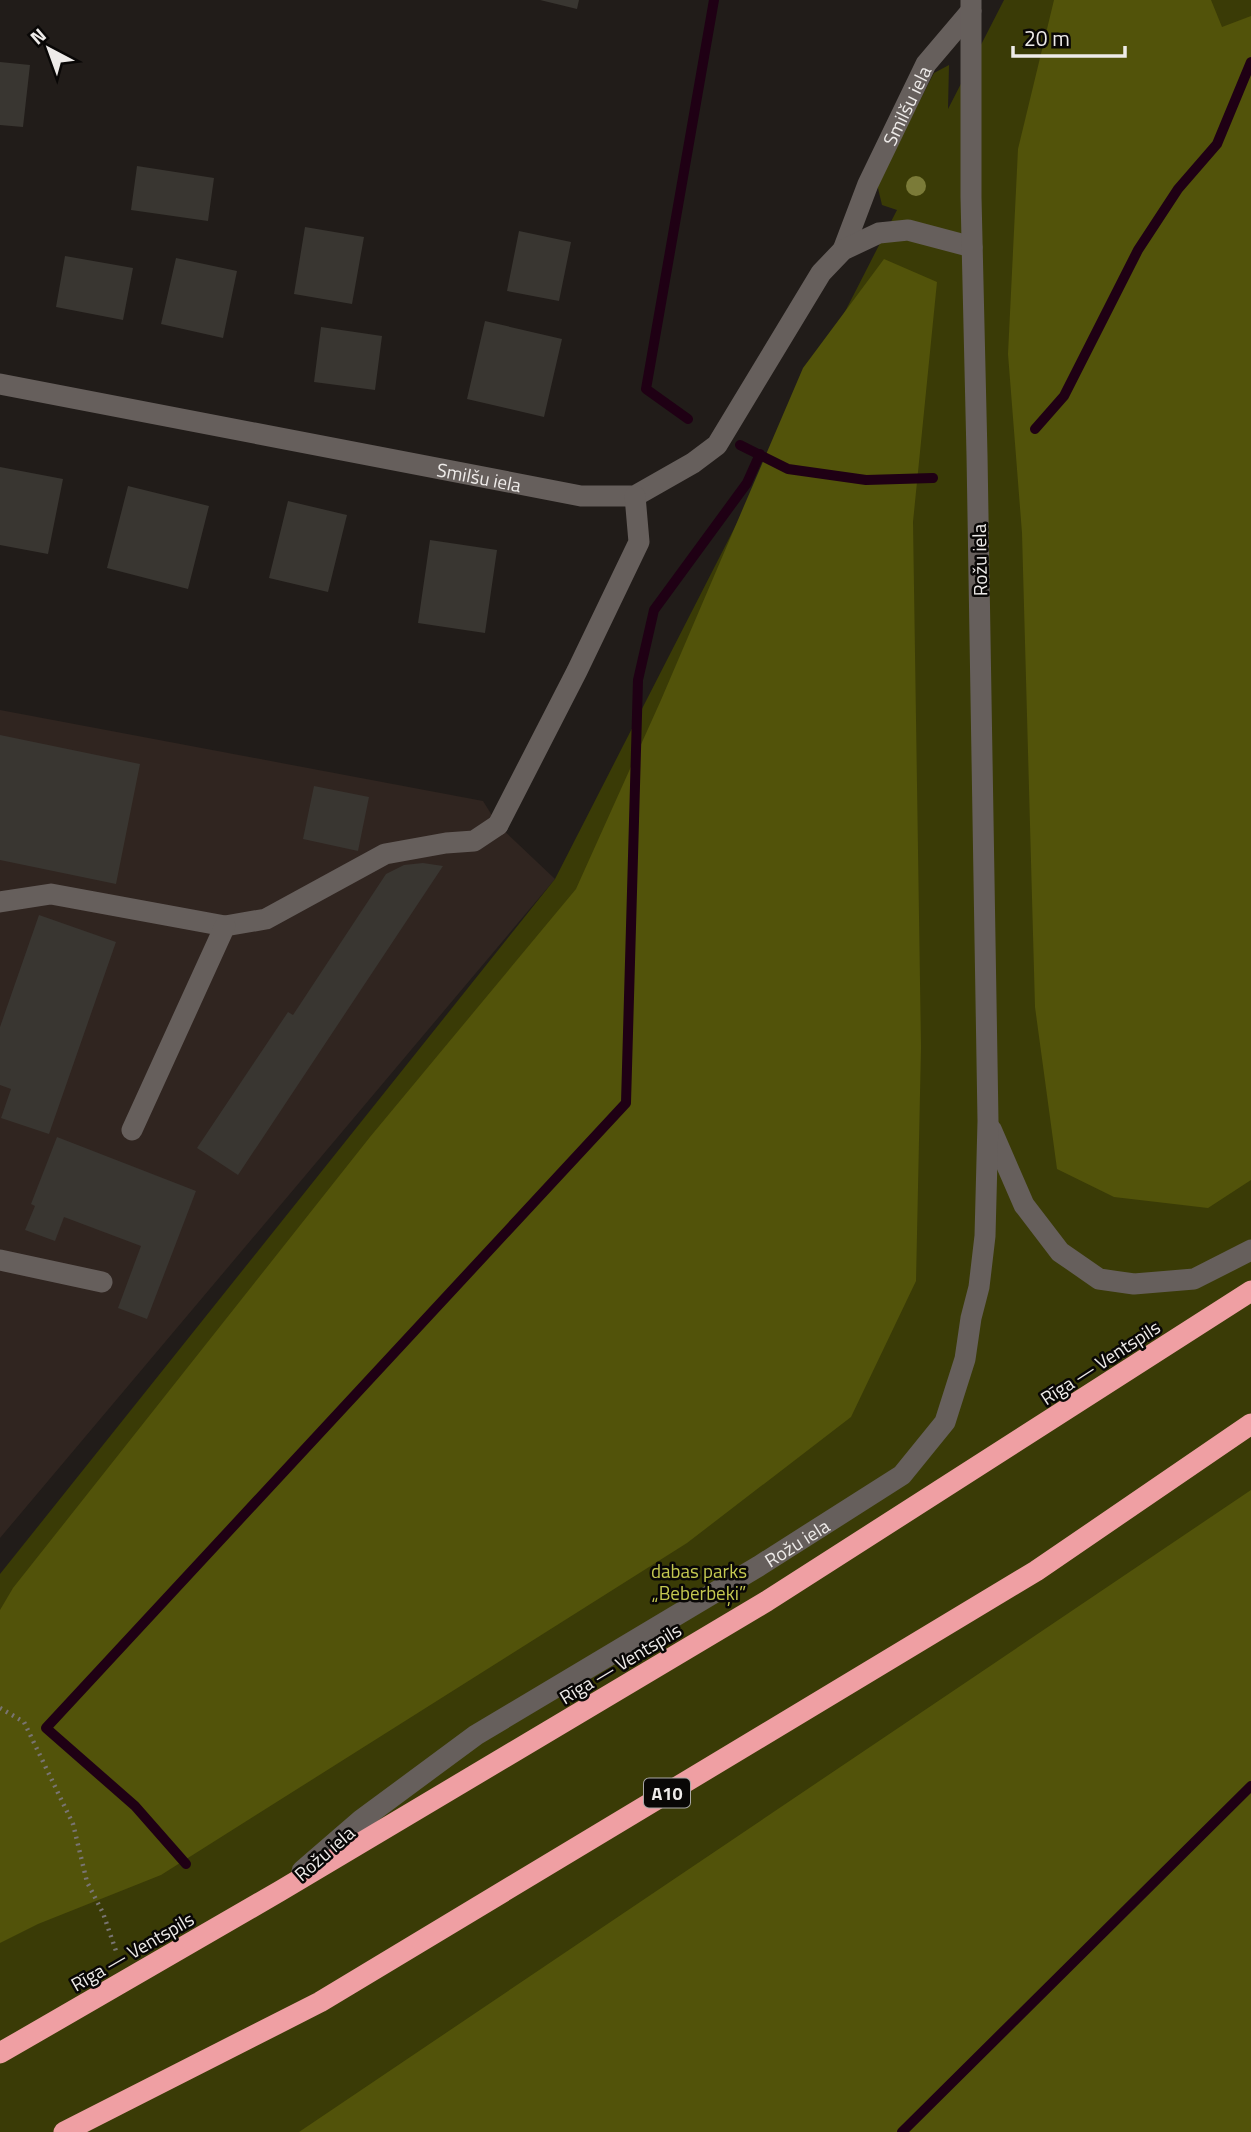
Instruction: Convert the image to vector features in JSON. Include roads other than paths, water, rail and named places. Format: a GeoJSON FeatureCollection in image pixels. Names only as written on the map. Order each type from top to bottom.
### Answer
{"type":"FeatureCollection","features":[{"type":"Feature","properties":{"kind":"highway","name":"Rīga — Ventspils"},"geometry":{"type":"LineString","coordinates":[[0,2053],[767,1601],[1251,1291]]}},
{"type":"Feature","properties":{"kind":"highway","name":"A10"},"geometry":{"type":"LineString","coordinates":[[64,2132],[320,2002],[1036,1571],[1251,1424]]}},
{"type":"Feature","properties":{"kind":"street","name":"Rožu iela"},"geometry":{"type":"LineString","coordinates":[[279,1891],[361,1820],[476,1735],[759,1566],[902,1475],[945,1422],[965,1359],[979,1287],[985,1236],[988,1121],[972,247],[971,6]]}},
{"type":"Feature","properties":{"kind":"street","name":"Smilšu iela"},"geometry":{"type":"LineString","coordinates":[[843,250],[867,184],[926,64],[971,6]]}},
{"type":"Feature","properties":{"kind":"street","name":"Smilšu iela"},"geometry":{"type":"LineString","coordinates":[[0,384],[581,496],[635,496],[717,445],[821,273],[843,250],[879,233],[908,230],[972,247]]}},
{"type":"Feature","properties":{"kind":"street"},"geometry":{"type":"LineString","coordinates":[[0,902],[51,894],[225,926],[266,919],[385,854],[474,841],[498,825],[639,542],[635,496]]}},
{"type":"Feature","properties":{"kind":"street"},"geometry":{"type":"LineString","coordinates":[[132,1130],[225,926]]}},
{"type":"Feature","properties":{"kind":"street","name":"Rožu iela"},"geometry":{"type":"LineString","coordinates":[[988,1121],[1024,1205],[1060,1252],[1099,1279],[1134,1284],[1194,1279],[1251,1250]]}},
{"type":"Feature","properties":{"kind":"street"},"geometry":{"type":"LineString","coordinates":[[0,1260],[102,1282]]}},
{"type":"Feature","properties":{"kind":"waterway"},"geometry":{"type":"LineString","coordinates":[[688,419],[646,389],[714,0]]}},
{"type":"Feature","properties":{"kind":"waterway"},"geometry":{"type":"LineString","coordinates":[[1035,429],[1064,396],[1138,250],[1178,189],[1217,144],[1251,62]]}},
{"type":"Feature","properties":{"kind":"waterway"},"geometry":{"type":"LineString","coordinates":[[740,445],[788,469],[866,480],[933,478]]}},
{"type":"Feature","properties":{"kind":"waterway"},"geometry":{"type":"LineString","coordinates":[[186,1864],[135,1806],[46,1728],[626,1103],[638,680],[654,610],[747,483],[760,454]]}},
{"type":"Feature","properties":{"kind":"waterway"},"geometry":{"type":"LineString","coordinates":[[902,2132],[1251,1786]]}},
{"type":"Feature","properties":{"kind":"park label","name":"dabas parks „Beberbeķi”"},"geometry":{"type":"Point","coordinates":[699,1581]}}]}
